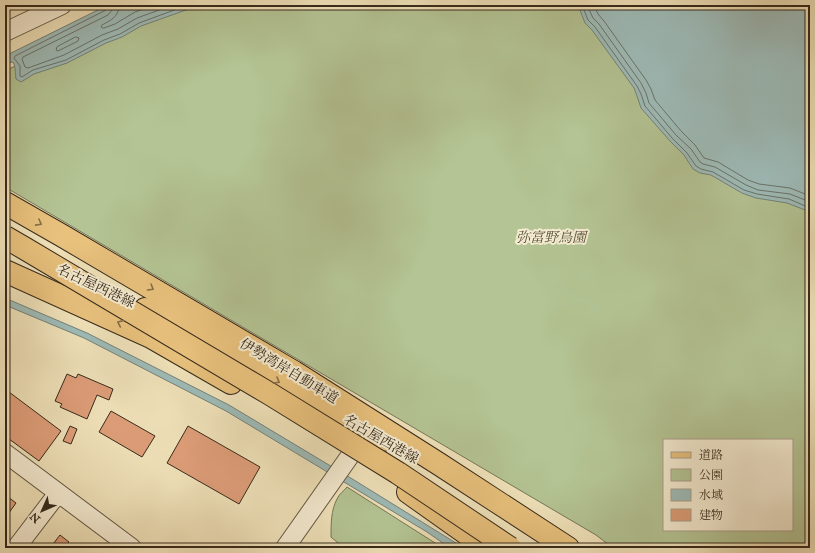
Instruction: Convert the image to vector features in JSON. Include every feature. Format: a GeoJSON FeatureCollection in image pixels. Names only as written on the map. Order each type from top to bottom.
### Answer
{"type":"FeatureCollection","features":[{"type":"Feature","properties":{"kind":"main road","name":"伊勢湾岸自動車道"},"geometry":{"type":"LineString","coordinates":[[5,204],[61,235],[294,372],[568,548]]}},
{"type":"Feature","properties":{"kind":"main road","name":"伊勢湾岸自動車道"},"geometry":{"type":"LineString","coordinates":[[5,237],[270,394],[398,472],[510,548]]}},
{"type":"Feature","properties":{"kind":"main road","name":"名古屋西港線"},"geometry":{"type":"LineString","coordinates":[[5,243],[160,316],[373,434],[559,548]]}},
{"type":"Feature","properties":{"kind":"main road","name":"名古屋西港線"},"geometry":{"type":"LineString","coordinates":[[5,271],[151,337],[343,467],[487,548]]}},
{"type":"Feature","properties":{"kind":"main road"},"geometry":{"type":"LineString","coordinates":[[398,472],[496,548]]}},
{"type":"Feature","properties":{"kind":"street"},"geometry":{"type":"LineString","coordinates":[[5,32],[62,5]]}},
{"type":"Feature","properties":{"kind":"street"},"geometry":{"type":"LineString","coordinates":[[5,453],[132,548]]}},
{"type":"Feature","properties":{"kind":"street"},"geometry":{"type":"LineString","coordinates":[[285,548],[343,467]]}},
{"type":"Feature","properties":{"kind":"street"},"geometry":{"type":"LineString","coordinates":[[16,548],[58,492]]}},
{"type":"Feature","properties":{"kind":"green space","name":"弥富野鳥園"},"geometry":{"type":"Polygon","coordinates":[[[139,5],[810,5],[810,548],[613,548],[596,535],[5,187],[5,71],[139,5]]]}},
{"type":"Feature","properties":{"kind":"green space"},"geometry":{"type":"Polygon","coordinates":[[[347,487],[443,548],[344,548],[331,537],[331,522],[335,503],[347,487]]]}},
{"type":"Feature","properties":{"kind":"water"},"geometry":{"type":"Polygon","coordinates":[[[108,5],[200,5],[141,26],[122,37],[106,43],[67,63],[34,74],[21,82],[16,79],[13,62],[5,63],[5,56],[108,5]]]}},
{"type":"Feature","properties":{"kind":"water"},"geometry":{"type":"Polygon","coordinates":[[[578,5],[810,5],[810,213],[787,203],[756,198],[742,193],[711,175],[700,173],[693,169],[684,155],[641,108],[634,88],[592,30],[585,23],[578,5]]]}},
{"type":"Feature","properties":{"kind":"water"},"geometry":{"type":"Polygon","coordinates":[[[5,298],[87,333],[229,405],[464,548],[450,548],[427,532],[226,411],[84,338],[5,305],[5,298]]]}},
{"type":"Feature","properties":{"kind":"building"},"geometry":{"type":"Polygon","coordinates":[[[67,374],[76,378],[78,374],[113,389],[109,400],[97,395],[87,419],[60,407],[62,404],[55,401],[67,374]]]}},
{"type":"Feature","properties":{"kind":"building"},"geometry":{"type":"Polygon","coordinates":[[[5,389],[61,431],[39,461],[5,436],[5,389]]]}},
{"type":"Feature","properties":{"kind":"building"},"geometry":{"type":"Polygon","coordinates":[[[111,411],[155,436],[142,457],[99,432],[111,411]]]}},
{"type":"Feature","properties":{"kind":"building"},"geometry":{"type":"Polygon","coordinates":[[[70,426],[77,429],[71,444],[63,441],[70,426]]]}},
{"type":"Feature","properties":{"kind":"building"},"geometry":{"type":"Polygon","coordinates":[[[188,426],[260,467],[239,504],[167,463],[188,426]]]}},
{"type":"Feature","properties":{"kind":"building"},"geometry":{"type":"Polygon","coordinates":[[[8,497],[16,503],[6,517],[5,500],[8,497]]]}},
{"type":"Feature","properties":{"kind":"building"},"geometry":{"type":"Polygon","coordinates":[[[60,535],[69,542],[64,548],[50,548],[60,535]]]}}]}
